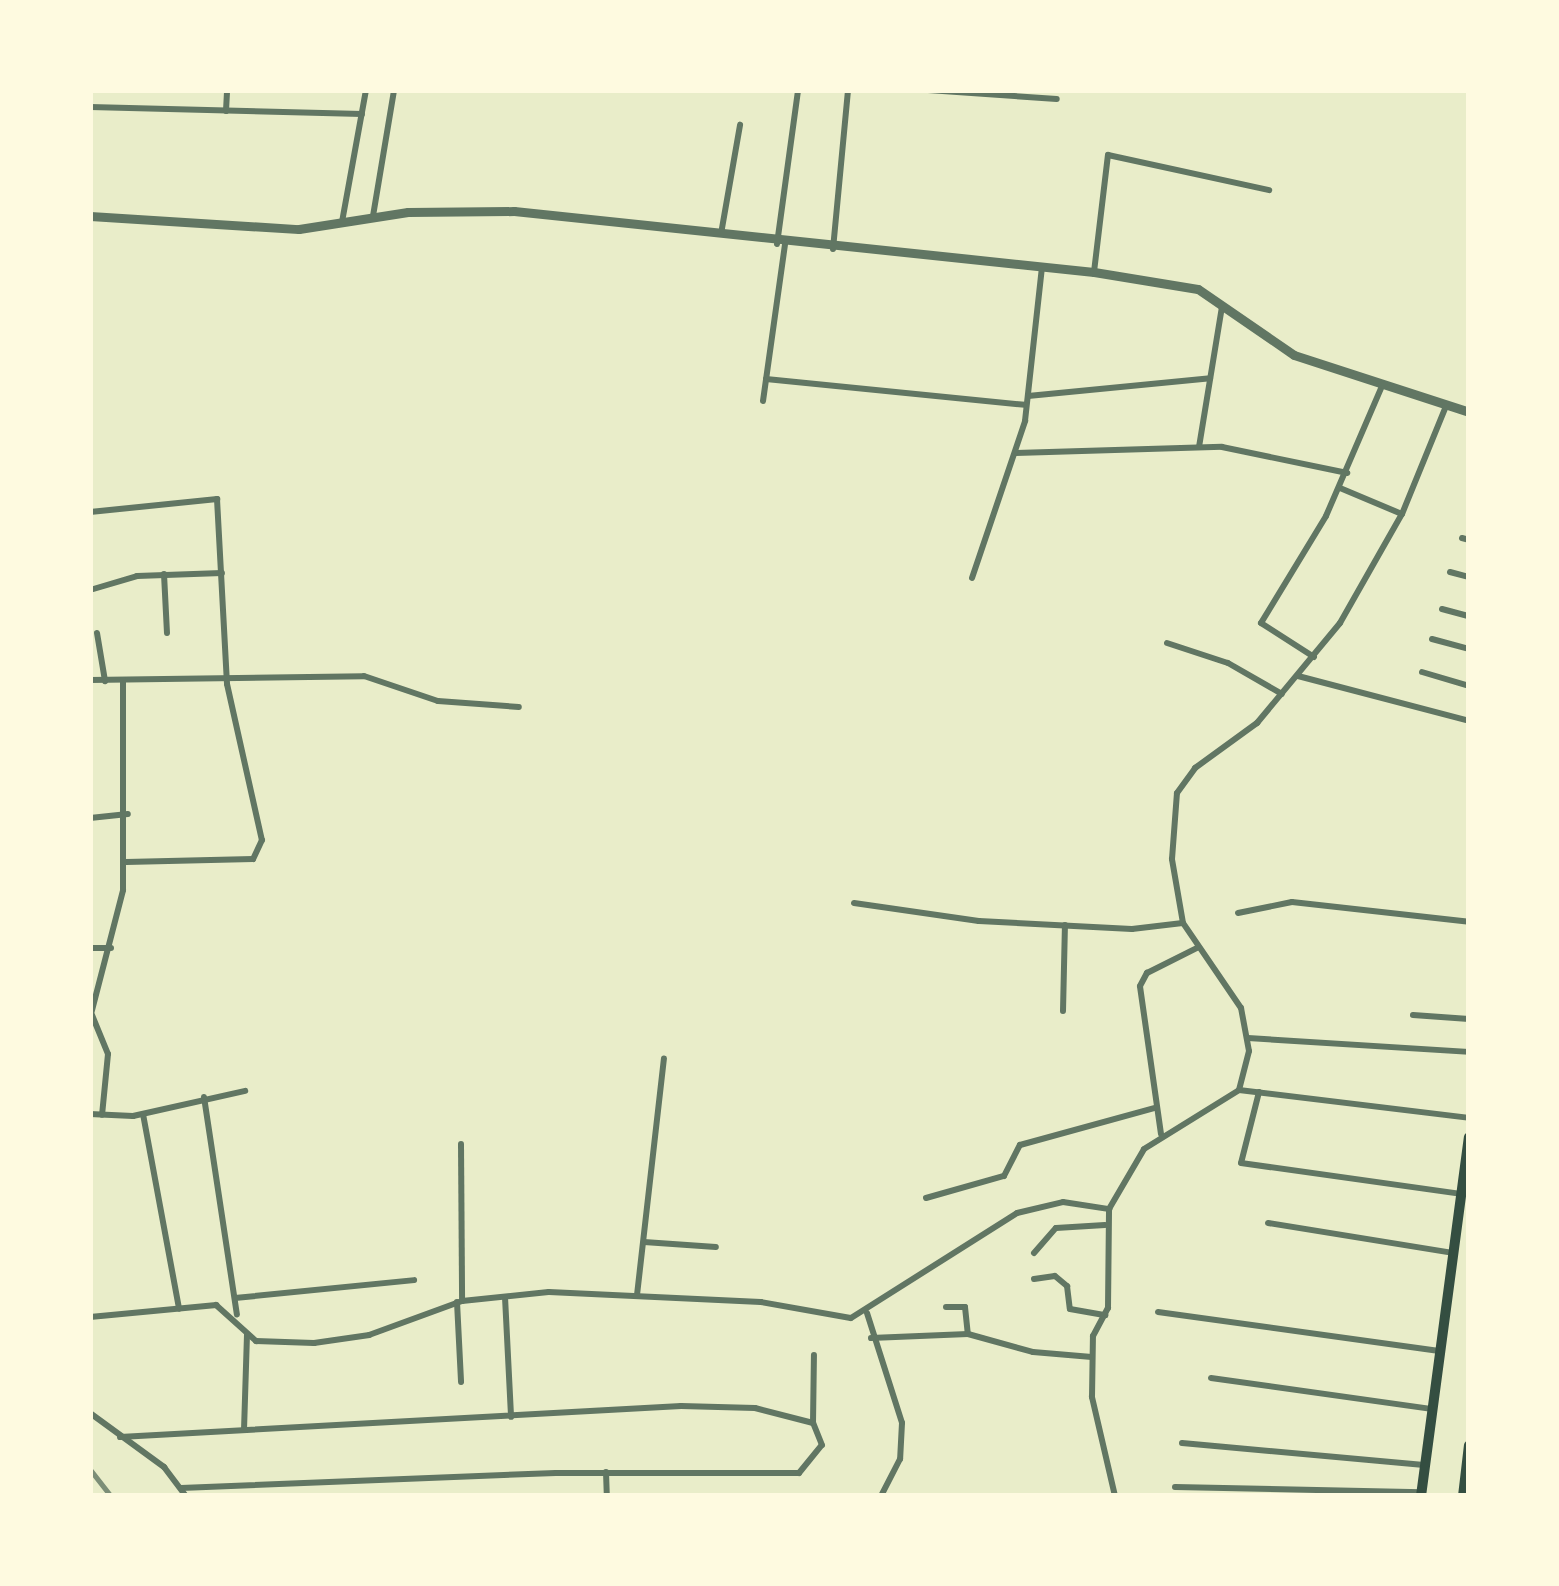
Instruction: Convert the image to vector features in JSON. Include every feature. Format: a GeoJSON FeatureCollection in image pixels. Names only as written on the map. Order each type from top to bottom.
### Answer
{"type":"FeatureCollection","features":[{"type":"Feature","properties":{"kind":"main road"},"geometry":{"type":"LineString","coordinates":[[1421,1494],[1469,1137]]}},
{"type":"Feature","properties":{"kind":"main road"},"geometry":{"type":"LineString","coordinates":[[1452,1259],[1469,1267]]}},
{"type":"Feature","properties":{"kind":"main road"},"geometry":{"type":"LineString","coordinates":[[1463,1496],[1469,1445]]}},
{"type":"Feature","properties":{"kind":"street"},"geometry":{"type":"LineString","coordinates":[[226,111],[227,90]]}},
{"type":"Feature","properties":{"kind":"street"},"geometry":{"type":"LineString","coordinates":[[342,222],[366,90]]}},
{"type":"Feature","properties":{"kind":"street"},"geometry":{"type":"LineString","coordinates":[[373,216],[394,90]]}},
{"type":"Feature","properties":{"kind":"street"},"geometry":{"type":"LineString","coordinates":[[763,401],[798,90]]}},
{"type":"Feature","properties":{"kind":"street"},"geometry":{"type":"LineString","coordinates":[[833,249],[848,90]]}},
{"type":"Feature","properties":{"kind":"street"},"geometry":{"type":"LineString","coordinates":[[928,90],[1058,98]]}},
{"type":"Feature","properties":{"kind":"street"},"geometry":{"type":"LineString","coordinates":[[90,107],[362,114]]}},
{"type":"Feature","properties":{"kind":"street"},"geometry":{"type":"LineString","coordinates":[[721,236],[740,125]]}},
{"type":"Feature","properties":{"kind":"street"},"geometry":{"type":"LineString","coordinates":[[1094,272],[1108,155],[1269,190]]}},
{"type":"Feature","properties":{"kind":"street"},"geometry":{"type":"LineString","coordinates":[[90,216],[278,229],[373,216],[532,212],[781,244],[1094,272],[1198,289],[1278,347],[1469,412]]}},
{"type":"Feature","properties":{"kind":"street"},"geometry":{"type":"LineString","coordinates":[[972,578],[1015,453],[1027,400],[1042,268]]}},
{"type":"Feature","properties":{"kind":"street"},"geometry":{"type":"LineString","coordinates":[[1199,448],[1222,302]]}},
{"type":"Feature","properties":{"kind":"street"},"geometry":{"type":"LineString","coordinates":[[766,379],[1027,400],[1210,378]]}},
{"type":"Feature","properties":{"kind":"street"},"geometry":{"type":"LineString","coordinates":[[1314,657],[1261,623],[1348,473],[1382,386]]}},
{"type":"Feature","properties":{"kind":"street"},"geometry":{"type":"LineString","coordinates":[[1239,1090],[1248,1038],[1231,988],[1197,948],[1184,923],[1172,825],[1184,778],[1242,738],[1314,657],[1402,514],[1446,406]]}},
{"type":"Feature","properties":{"kind":"street"},"geometry":{"type":"LineString","coordinates":[[1015,453],[1246,449],[1348,473]]}},
{"type":"Feature","properties":{"kind":"street"},"geometry":{"type":"LineString","coordinates":[[1340,488],[1402,514]]}},
{"type":"Feature","properties":{"kind":"street"},"geometry":{"type":"LineString","coordinates":[[90,512],[213,495],[223,573],[227,684],[259,854],[126,862]]}},
{"type":"Feature","properties":{"kind":"street"},"geometry":{"type":"LineString","coordinates":[[1450,572],[1469,577]]}},
{"type":"Feature","properties":{"kind":"street"},"geometry":{"type":"LineString","coordinates":[[90,590],[164,574],[223,573]]}},
{"type":"Feature","properties":{"kind":"street"},"geometry":{"type":"LineString","coordinates":[[164,574],[167,633]]}},
{"type":"Feature","properties":{"kind":"street"},"geometry":{"type":"LineString","coordinates":[[1442,609],[1469,616]]}},
{"type":"Feature","properties":{"kind":"street"},"geometry":{"type":"LineString","coordinates":[[97,633],[105,681]]}},
{"type":"Feature","properties":{"kind":"street"},"geometry":{"type":"LineString","coordinates":[[1432,639],[1469,649]]}},
{"type":"Feature","properties":{"kind":"street"},"geometry":{"type":"LineString","coordinates":[[1168,643],[1228,663],[1282,694]]}},
{"type":"Feature","properties":{"kind":"street"},"geometry":{"type":"LineString","coordinates":[[1422,673],[1469,686]]}},
{"type":"Feature","properties":{"kind":"street"},"geometry":{"type":"LineString","coordinates":[[90,680],[227,684],[364,676],[438,700],[519,706]]}},
{"type":"Feature","properties":{"kind":"street"},"geometry":{"type":"LineString","coordinates":[[1298,676],[1469,721]]}},
{"type":"Feature","properties":{"kind":"street"},"geometry":{"type":"LineString","coordinates":[[102,1115],[108,1054],[91,1016],[111,948],[126,862],[123,680]]}},
{"type":"Feature","properties":{"kind":"street"},"geometry":{"type":"LineString","coordinates":[[90,818],[128,814]]}},
{"type":"Feature","properties":{"kind":"street"},"geometry":{"type":"LineString","coordinates":[[854,902],[1064,925],[1184,923]]}},
{"type":"Feature","properties":{"kind":"street"},"geometry":{"type":"LineString","coordinates":[[1238,913],[1292,902],[1469,922]]}},
{"type":"Feature","properties":{"kind":"street"},"geometry":{"type":"LineString","coordinates":[[1063,1011],[1064,925]]}},
{"type":"Feature","properties":{"kind":"street"},"geometry":{"type":"LineString","coordinates":[[90,948],[111,948]]}},
{"type":"Feature","properties":{"kind":"street"},"geometry":{"type":"LineString","coordinates":[[1161,1134],[1154,1108],[1142,979],[1197,948]]}},
{"type":"Feature","properties":{"kind":"street"},"geometry":{"type":"LineString","coordinates":[[1413,1015],[1469,1019]]}},
{"type":"Feature","properties":{"kind":"street"},"geometry":{"type":"LineString","coordinates":[[1248,1038],[1469,1052]]}},
{"type":"Feature","properties":{"kind":"street"},"geometry":{"type":"LineString","coordinates":[[638,1295],[664,1059]]}},
{"type":"Feature","properties":{"kind":"street"},"geometry":{"type":"LineString","coordinates":[[90,1114],[143,1114],[244,1090]]}},
{"type":"Feature","properties":{"kind":"street"},"geometry":{"type":"LineString","coordinates":[[1115,1496],[1100,1446],[1092,1357],[1105,1315],[1109,1209],[1130,1167],[1161,1134],[1239,1090],[1469,1118]]}},
{"type":"Feature","properties":{"kind":"street"},"geometry":{"type":"LineString","coordinates":[[1259,1092],[1241,1162],[1461,1193]]}},
{"type":"Feature","properties":{"kind":"street"},"geometry":{"type":"LineString","coordinates":[[204,1097],[238,1318],[247,1334],[244,1430]]}},
{"type":"Feature","properties":{"kind":"street"},"geometry":{"type":"LineString","coordinates":[[926,1198],[1004,1176],[1020,1145],[1154,1108]]}},
{"type":"Feature","properties":{"kind":"street"},"geometry":{"type":"LineString","coordinates":[[143,1114],[179,1309]]}},
{"type":"Feature","properties":{"kind":"street"},"geometry":{"type":"LineString","coordinates":[[461,1144],[461,1382]]}},
{"type":"Feature","properties":{"kind":"street"},"geometry":{"type":"LineString","coordinates":[[247,1334],[265,1342],[342,1341],[459,1302],[505,1297],[638,1295],[761,1302],[831,1317],[867,1313],[917,1270],[958,1253],[1017,1213],[1063,1202],[1109,1209]]}},
{"type":"Feature","properties":{"kind":"street"},"geometry":{"type":"LineString","coordinates":[[1268,1223],[1452,1259]]}},
{"type":"Feature","properties":{"kind":"street"},"geometry":{"type":"LineString","coordinates":[[1034,1253],[1056,1228],[1106,1226]]}},
{"type":"Feature","properties":{"kind":"street"},"geometry":{"type":"LineString","coordinates":[[644,1242],[716,1247]]}},
{"type":"Feature","properties":{"kind":"street"},"geometry":{"type":"LineString","coordinates":[[1034,1279],[1055,1276],[1067,1286],[1070,1310],[1105,1315]]}},
{"type":"Feature","properties":{"kind":"street"},"geometry":{"type":"LineString","coordinates":[[235,1298],[414,1280]]}},
{"type":"Feature","properties":{"kind":"street"},"geometry":{"type":"LineString","coordinates":[[505,1297],[511,1417]]}},
{"type":"Feature","properties":{"kind":"street"},"geometry":{"type":"LineString","coordinates":[[90,1317],[217,1305],[238,1318]]}},
{"type":"Feature","properties":{"kind":"street"},"geometry":{"type":"LineString","coordinates":[[946,1307],[965,1307],[968,1334]]}},
{"type":"Feature","properties":{"kind":"street"},"geometry":{"type":"LineString","coordinates":[[1158,1312],[1439,1351]]}},
{"type":"Feature","properties":{"kind":"street"},"geometry":{"type":"LineString","coordinates":[[867,1313],[904,1441],[880,1496]]}},
{"type":"Feature","properties":{"kind":"street"},"geometry":{"type":"LineString","coordinates":[[872,1338],[968,1334],[1033,1352],[1092,1357]]}},
{"type":"Feature","properties":{"kind":"street"},"geometry":{"type":"LineString","coordinates":[[90,1413],[184,1492],[606,1472],[799,1473],[822,1445],[813,1423],[814,1355]]}},
{"type":"Feature","properties":{"kind":"street"},"geometry":{"type":"LineString","coordinates":[[1211,1378],[1431,1409]]}},
{"type":"Feature","properties":{"kind":"street"},"geometry":{"type":"LineString","coordinates":[[120,1437],[718,1405],[813,1423]]}},
{"type":"Feature","properties":{"kind":"street"},"geometry":{"type":"LineString","coordinates":[[1182,1443],[1424,1465]]}},
{"type":"Feature","properties":{"kind":"street"},"geometry":{"type":"LineString","coordinates":[[606,1472],[607,1496]]}},
{"type":"Feature","properties":{"kind":"street"},"geometry":{"type":"LineString","coordinates":[[440,1480],[441,1496]]}},
{"type":"Feature","properties":{"kind":"street"},"geometry":{"type":"LineString","coordinates":[[1175,1487],[1421,1494]]}},
{"type":"Feature","properties":{"kind":"railway"},"geometry":{"type":"LineString","coordinates":[[90,1469],[111,1496]]}}]}
